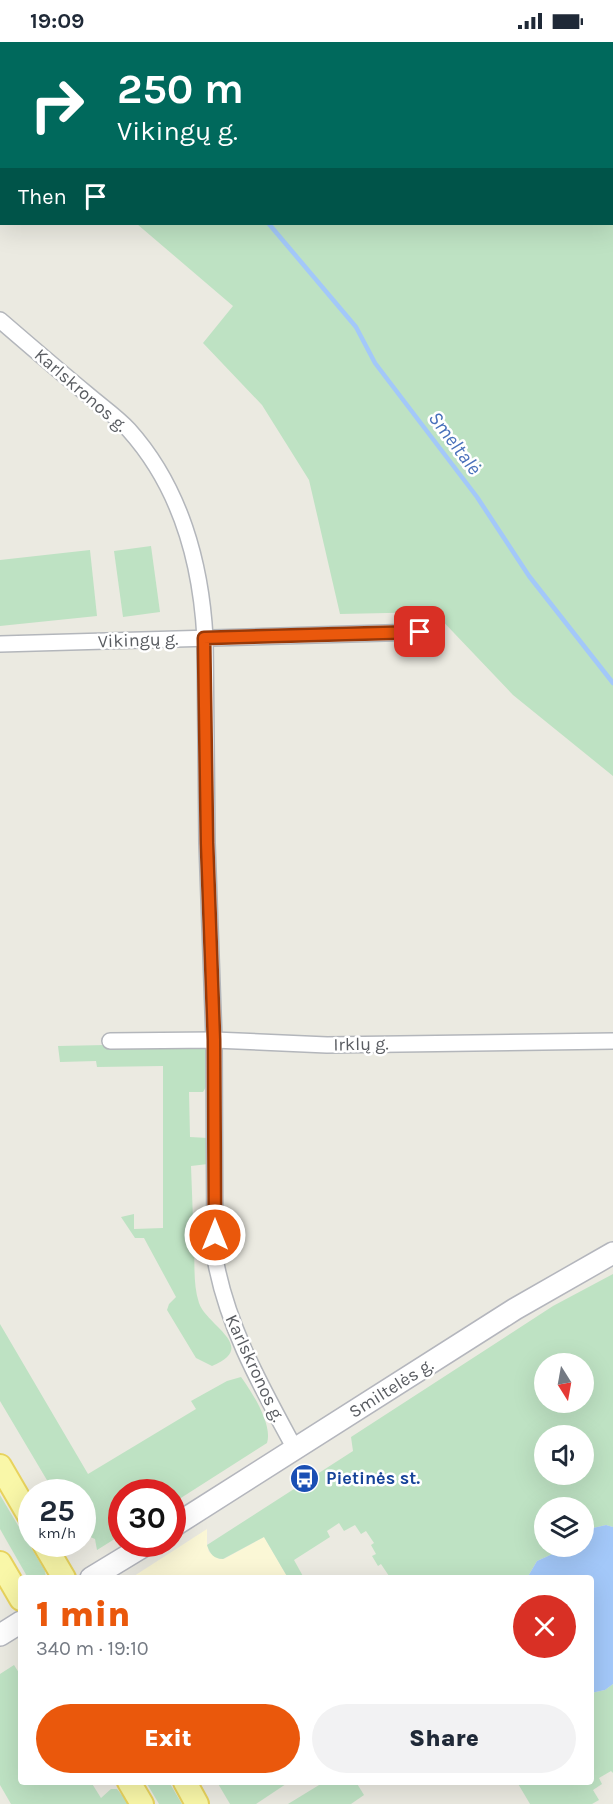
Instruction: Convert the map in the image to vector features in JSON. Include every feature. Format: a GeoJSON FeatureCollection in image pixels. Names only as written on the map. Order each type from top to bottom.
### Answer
{"type":"FeatureCollection","features":[{"type":"Feature","properties":{"kind":"main road"},"geometry":{"type":"LineString","coordinates":[[0,1466],[18,1497]]}},
{"type":"Feature","properties":{"kind":"main road"},"geometry":{"type":"LineString","coordinates":[[52,1557],[62,1575]]}},
{"type":"Feature","properties":{"kind":"main road"},"geometry":{"type":"LineString","coordinates":[[0,1563],[18,1594]]}},
{"type":"Feature","properties":{"kind":"main road"},"geometry":{"type":"LineString","coordinates":[[131,1785],[142,1804]]}},
{"type":"Feature","properties":{"kind":"main road"},"geometry":{"type":"LineString","coordinates":[[187,1785],[197,1804]]}},
{"type":"Feature","properties":{"kind":"street","name":"Karlskronos g."},"geometry":{"type":"LineString","coordinates":[[0,320],[128,430],[158,470],[176,505],[190,544],[199,580],[204,638],[207,843],[214,1040],[215,1258],[219,1285],[237,1336],[295,1449]]}},
{"type":"Feature","properties":{"kind":"street","name":"Vikingų g."},"geometry":{"type":"LineString","coordinates":[[0,644],[420,632]]}},
{"type":"Feature","properties":{"kind":"street","name":"Irklų g."},"geometry":{"type":"LineString","coordinates":[[110,1041],[214,1040],[327,1045],[613,1041]]}},
{"type":"Feature","properties":{"kind":"street","name":"Smiltelės g."},"geometry":{"type":"LineString","coordinates":[[186,1518],[515,1310],[613,1253]]}},
{"type":"Feature","properties":{"kind":"street"},"geometry":{"type":"LineString","coordinates":[[97,1575],[126,1557]]}},
{"type":"Feature","properties":{"kind":"street"},"geometry":{"type":"LineString","coordinates":[[0,1635],[18,1624]]}},
{"type":"Feature","properties":{"kind":"shaded area"},"geometry":{"type":"Polygon","coordinates":[[[207,1529],[209,1552],[219,1559],[224,1559],[264,1537],[286,1575],[136,1575],[164,1557],[186,1557],[186,1543],[207,1529]]]}},
{"type":"Feature","properties":{"kind":"green space"},"geometry":{"type":"Polygon","coordinates":[[[138,225],[613,225],[613,776],[513,695],[434,612],[340,614],[309,480],[262,405],[203,343],[233,306],[138,225]]]}},
{"type":"Feature","properties":{"kind":"green space"},"geometry":{"type":"Polygon","coordinates":[[[151,546],[160,612],[123,617],[114,551],[151,546]]]}},
{"type":"Feature","properties":{"kind":"green space"},"geometry":{"type":"Polygon","coordinates":[[[90,550],[97,616],[0,626],[0,560],[90,550]]]}},
{"type":"Feature","properties":{"kind":"green space"},"geometry":{"type":"Polygon","coordinates":[[[199,1043],[206,1047],[208,1077],[203,1092],[189,1092],[190,1137],[208,1138],[208,1164],[191,1166],[193,1220],[208,1221],[209,1246],[194,1246],[195,1282],[199,1303],[204,1312],[231,1344],[231,1351],[225,1359],[212,1366],[196,1358],[167,1310],[176,1297],[144,1238],[135,1238],[121,1217],[134,1214],[134,1229],[163,1228],[163,1066],[97,1067],[96,1061],[60,1062],[58,1046],[199,1043]]]}},
{"type":"Feature","properties":{"kind":"green space"},"geometry":{"type":"Polygon","coordinates":[[[613,1274],[613,1527],[606,1525],[594,1528],[594,1497],[534,1497],[534,1557],[546,1557],[537,1561],[529,1575],[388,1575],[381,1564],[378,1566],[372,1556],[376,1554],[371,1545],[374,1543],[366,1531],[361,1534],[355,1525],[344,1531],[339,1523],[327,1531],[330,1537],[294,1560],[302,1575],[286,1575],[264,1537],[223,1559],[211,1553],[207,1545],[353,1451],[351,1437],[553,1306],[613,1274]]]}},
{"type":"Feature","properties":{"kind":"green space"},"geometry":{"type":"Polygon","coordinates":[[[0,1324],[88,1474],[196,1409],[191,1401],[227,1381],[241,1377],[256,1400],[264,1418],[267,1427],[267,1443],[186,1495],[186,1479],[108,1479],[108,1543],[97,1550],[96,1479],[46,1479],[0,1401],[0,1324]]]}},
{"type":"Feature","properties":{"kind":"green space"},"geometry":{"type":"Polygon","coordinates":[[[0,1495],[18,1525],[18,1557],[37,1557],[46,1575],[26,1575],[0,1529],[0,1495]]]}},
{"type":"Feature","properties":{"kind":"green space"},"geometry":{"type":"Polygon","coordinates":[[[14,1665],[18,1671],[18,1785],[93,1785],[101,1798],[111,1789],[117,1789],[129,1804],[11,1804],[0,1785],[0,1674],[14,1665]]]}},
{"type":"Feature","properties":{"kind":"green space"},"geometry":{"type":"Polygon","coordinates":[[[613,1684],[613,1773],[611,1771],[599,1778],[602,1784],[593,1790],[599,1800],[592,1804],[530,1804],[519,1785],[594,1785],[594,1692],[605,1690],[613,1684]]]}},
{"type":"Feature","properties":{"kind":"green space"},"geometry":{"type":"Polygon","coordinates":[[[148,1785],[171,1785],[182,1804],[159,1804],[148,1785]]]}},
{"type":"Feature","properties":{"kind":"green space"},"geometry":{"type":"Polygon","coordinates":[[[219,1785],[284,1785],[256,1804],[230,1804],[219,1785]]]}},
{"type":"Feature","properties":{"kind":"green space"},"geometry":{"type":"Polygon","coordinates":[[[319,1785],[358,1785],[364,1795],[351,1804],[288,1804],[319,1785]]]}},
{"type":"Feature","properties":{"kind":"water"},"geometry":{"type":"Polygon","coordinates":[[[606,1525],[613,1527],[613,1684],[605,1690],[594,1692],[594,1575],[529,1575],[537,1561],[546,1557],[594,1557],[594,1528],[606,1525]]]}},
{"type":"Feature","properties":{"kind":"waterway","name":"Smeltalė"},"geometry":{"type":"LineString","coordinates":[[270,225],[356,327],[375,363],[477,497],[529,576],[613,683]]}},
{"type":"Feature","properties":{"kind":"place","name":"Pietinės st."},"geometry":{"type":"Point","coordinates":[305,1478]}},
{"type":"Feature","properties":{"kind":"route"},"geometry":{"type":"LineString","coordinates":[[215,1235],[214,1040],[207,843],[204,638],[420,632]]}}]}
